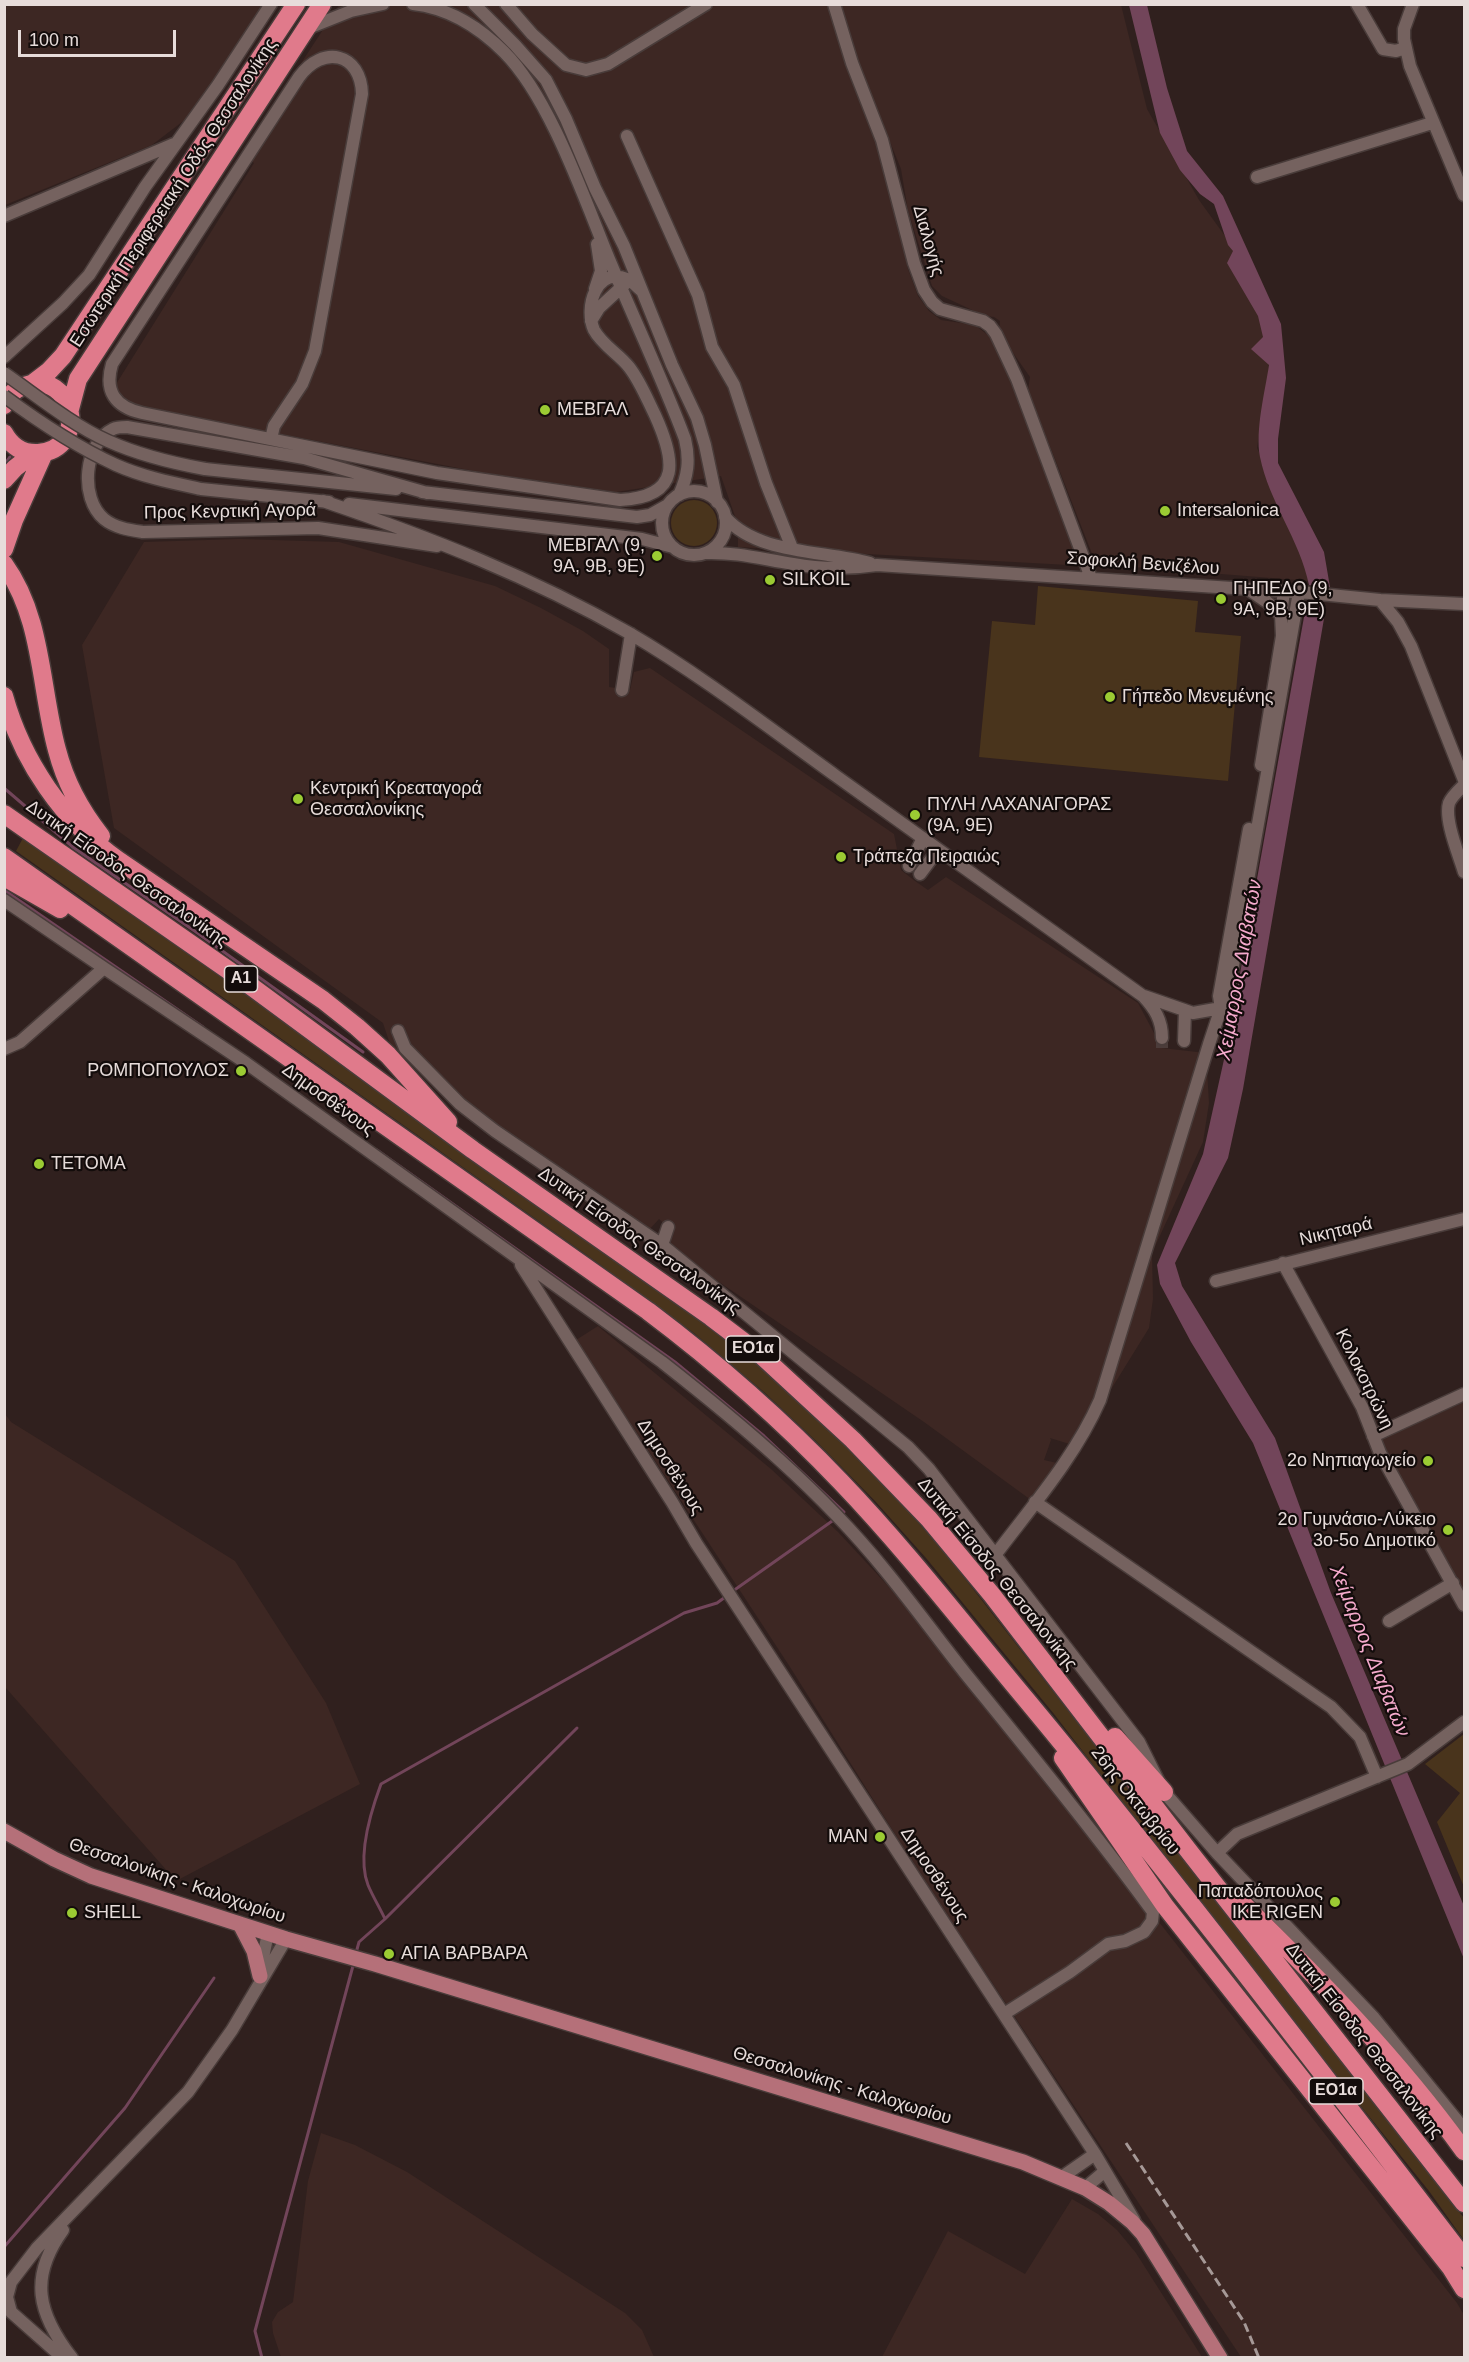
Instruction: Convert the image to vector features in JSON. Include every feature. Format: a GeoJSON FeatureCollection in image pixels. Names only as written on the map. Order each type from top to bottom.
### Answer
{"type":"FeatureCollection","features":[{"type":"Feature","properties":{"kind":"highway","name":"Εσωτερική Περιφερειακή Οδός Θεσσαλονίκης"},"geometry":{"type":"LineString","coordinates":[[4,405],[7,398],[18,388],[32,384],[63,356],[296,4]]}},
{"type":"Feature","properties":{"kind":"highway","name":"Εσωτερική Περιφερειακή Οδός Θεσσαλονίκης"},"geometry":{"type":"LineString","coordinates":[[38,453],[53,450],[66,437],[78,379],[322,4]]}},
{"type":"Feature","properties":{"kind":"highway"},"geometry":{"type":"LineString","coordinates":[[32,384],[47,385],[57,390],[70,409]]}},
{"type":"Feature","properties":{"kind":"highway"},"geometry":{"type":"LineString","coordinates":[[5,436],[22,451],[38,453]]}},
{"type":"Feature","properties":{"kind":"highway"},"geometry":{"type":"LineString","coordinates":[[4,480],[15,468],[38,453]]}},
{"type":"Feature","properties":{"kind":"highway"},"geometry":{"type":"LineString","coordinates":[[4,549],[38,453]]}},
{"type":"Feature","properties":{"kind":"highway"},"geometry":{"type":"LineString","coordinates":[[4,564],[27,606],[60,760],[66,778],[86,815],[108,844],[134,870]]}},
{"type":"Feature","properties":{"kind":"highway"},"geometry":{"type":"LineString","coordinates":[[4,696],[21,744],[50,791],[89,837],[103,849],[323,1000],[357,1027],[388,1055],[473,1150]]}},
{"type":"Feature","properties":{"kind":"highway","name":"Δυτική Είσοδος Θεσσαλονίκης"},"geometry":{"type":"LineString","coordinates":[[4,814],[244,981],[473,1150],[711,1317],[760,1355],[853,1440],[929,1519],[1025,1637],[1464,2203]]}},
{"type":"Feature","properties":{"kind":"highway"},"geometry":{"type":"LineString","coordinates":[[4,857],[160,967]]}},
{"type":"Feature","properties":{"kind":"highway"},"geometry":{"type":"LineString","coordinates":[[4,877],[160,967]]}},
{"type":"Feature","properties":{"kind":"highway","name":"ΕΟ1α"},"geometry":{"type":"LineString","coordinates":[[160,967],[648,1311],[718,1365],[841,1482],[897,1544],[1030,1705]]}},
{"type":"Feature","properties":{"kind":"highway"},"geometry":{"type":"LineString","coordinates":[[1025,1637],[1164,1792]]}},
{"type":"Feature","properties":{"kind":"highway"},"geometry":{"type":"LineString","coordinates":[[1030,1705],[1079,1783],[1165,1906],[1422,2231],[1464,2289]]}},
{"type":"Feature","properties":{"kind":"highway","name":"26ης Οκτωβρίου"},"geometry":{"type":"LineString","coordinates":[[1030,1705],[1084,1769],[1365,2127],[1464,2258]]}},
{"type":"Feature","properties":{"kind":"highway"},"geometry":{"type":"LineString","coordinates":[[1188,1850],[1362,2026],[1401,2070],[1464,2151]]}},
{"type":"Feature","properties":{"kind":"main road","name":"Θεσσαλονίκης - Καλοχωρίου"},"geometry":{"type":"LineString","coordinates":[[4,1830],[54,1859],[91,1876],[286,1939],[342,1954],[1013,2159],[1062,2177],[1109,2203],[1138,2228],[1220,2358]]}},
{"type":"Feature","properties":{"kind":"main road"},"geometry":{"type":"LineString","coordinates":[[240,1924],[254,1952],[258,1982]]}},
{"type":"Feature","properties":{"kind":"street"},"geometry":{"type":"LineString","coordinates":[[6,354],[63,303],[89,275],[174,144],[218,85],[271,4]]}},
{"type":"Feature","properties":{"kind":"street"},"geometry":{"type":"LineString","coordinates":[[306,29],[351,11],[383,4]]}},
{"type":"Feature","properties":{"kind":"street"},"geometry":{"type":"LineString","coordinates":[[413,4],[450,14],[473,25],[505,53],[539,101],[595,222],[625,278],[642,291],[672,365],[697,418],[717,502],[725,517],[735,529],[753,539],[792,548],[852,557],[877,565]]}},
{"type":"Feature","properties":{"kind":"street"},"geometry":{"type":"LineString","coordinates":[[474,4],[546,80],[566,118],[625,278],[631,309],[686,439],[688,465],[686,479],[679,495]]}},
{"type":"Feature","properties":{"kind":"street"},"geometry":{"type":"LineString","coordinates":[[506,4],[532,34],[566,65],[586,70],[608,64],[706,4]]}},
{"type":"Feature","properties":{"kind":"street","name":"Διαλογής"},"geometry":{"type":"LineString","coordinates":[[834,4],[852,63],[882,140],[924,290],[940,309],[983,321],[996,334],[1020,386],[1091,578]]}},
{"type":"Feature","properties":{"kind":"street"},"geometry":{"type":"LineString","coordinates":[[1358,4],[1383,49],[1396,51],[1405,48]]}},
{"type":"Feature","properties":{"kind":"street"},"geometry":{"type":"LineString","coordinates":[[1413,4],[1404,29],[1405,48],[1432,123],[1464,195]]}},
{"type":"Feature","properties":{"kind":"street"},"geometry":{"type":"LineString","coordinates":[[271,439],[274,426],[302,384],[315,351],[362,94],[359,75],[345,60],[335,57],[318,59],[310,63],[119,351],[109,374],[109,385],[117,401],[133,411],[467,479],[620,500],[644,497],[665,480],[669,471],[669,450],[635,375],[600,338],[591,321],[591,303],[601,271],[595,222]]}},
{"type":"Feature","properties":{"kind":"street"},"geometry":{"type":"LineString","coordinates":[[1257,177],[1432,123]]}},
{"type":"Feature","properties":{"kind":"street"},"geometry":{"type":"LineString","coordinates":[[627,136],[698,295],[712,347],[734,386],[766,483],[792,548]]}},
{"type":"Feature","properties":{"kind":"street"},"geometry":{"type":"LineString","coordinates":[[4,216],[150,152],[174,144]]}},
{"type":"Feature","properties":{"kind":"street"},"geometry":{"type":"LineString","coordinates":[[150,152],[158,156],[161,164]]}},
{"type":"Feature","properties":{"kind":"street"},"geometry":{"type":"LineString","coordinates":[[595,290],[604,280],[625,278]]}},
{"type":"Feature","properties":{"kind":"street"},"geometry":{"type":"LineString","coordinates":[[591,321],[625,278]]}},
{"type":"Feature","properties":{"kind":"street"},"geometry":{"type":"LineString","coordinates":[[607,299],[616,299],[631,309]]}},
{"type":"Feature","properties":{"kind":"street"},"geometry":{"type":"LineString","coordinates":[[4,373],[107,441],[161,461],[205,469],[637,517],[650,515],[679,495],[694,491],[705,493],[717,502]]}},
{"type":"Feature","properties":{"kind":"street"},"geometry":{"type":"LineString","coordinates":[[4,396],[72,441],[117,465],[162,481],[201,489],[642,539],[673,547],[690,555],[705,553],[714,547],[721,539],[725,528],[725,517]]}},
{"type":"Feature","properties":{"kind":"street","name":"Προς Κενρτική Αγορά"},"geometry":{"type":"LineString","coordinates":[[427,493],[304,458],[127,427],[114,429],[105,436],[97,446],[87,473],[91,504],[103,519],[127,530],[143,532],[318,528],[459,550]]}},
{"type":"Feature","properties":{"kind":"street"},"geometry":{"type":"LineString","coordinates":[[322,501],[409,530],[459,550],[550,590],[631,634],[733,701],[1143,996],[1155,1010],[1162,1025],[1162,1038]]}},
{"type":"Feature","properties":{"kind":"street"},"geometry":{"type":"LineString","coordinates":[[666,506],[662,517],[662,528],[665,538],[673,547]]}},
{"type":"Feature","properties":{"kind":"street","name":"Σοφοκλή Βενιζέλου"},"geometry":{"type":"LineString","coordinates":[[705,553],[732,552],[795,565],[850,567],[877,565],[1464,604]]}},
{"type":"Feature","properties":{"kind":"street"},"geometry":{"type":"LineString","coordinates":[[1247,589],[1267,602],[1281,615]]}},
{"type":"Feature","properties":{"kind":"street"},"geometry":{"type":"LineString","coordinates":[[1221,1008],[1219,996],[1282,636],[1281,615],[1284,591]]}},
{"type":"Feature","properties":{"kind":"street"},"geometry":{"type":"LineString","coordinates":[[996,1554],[1073,1452],[1088,1428],[1100,1400],[1221,1008],[1227,999],[1305,592]]}},
{"type":"Feature","properties":{"kind":"street"},"geometry":{"type":"LineString","coordinates":[[1380,600],[1398,622],[1411,646],[1464,780]]}},
{"type":"Feature","properties":{"kind":"street"},"geometry":{"type":"LineString","coordinates":[[622,690],[631,634]]}},
{"type":"Feature","properties":{"kind":"street"},"geometry":{"type":"LineString","coordinates":[[1464,785],[1452,797],[1448,808],[1452,833],[1464,872]]}},
{"type":"Feature","properties":{"kind":"street"},"geometry":{"type":"LineString","coordinates":[[909,866],[923,838]]}},
{"type":"Feature","properties":{"kind":"street"},"geometry":{"type":"LineString","coordinates":[[920,874],[938,850]]}},
{"type":"Feature","properties":{"kind":"street","name":"Δημοσθένους"},"geometry":{"type":"LineString","coordinates":[[4,900],[246,1063],[517,1259],[723,1585],[1095,2154],[1138,2228]]}},
{"type":"Feature","properties":{"kind":"street"},"geometry":{"type":"LineString","coordinates":[[4,1049],[20,1042],[104,968]]}},
{"type":"Feature","properties":{"kind":"street"},"geometry":{"type":"LineString","coordinates":[[1143,996],[1185,1011],[1221,1008]]}},
{"type":"Feature","properties":{"kind":"street"},"geometry":{"type":"LineString","coordinates":[[1184,1041],[1185,1011]]}},
{"type":"Feature","properties":{"kind":"street"},"geometry":{"type":"LineString","coordinates":[[398,1031],[405,1048],[460,1104],[495,1131],[662,1245],[908,1447],[929,1469],[996,1554],[1138,1742],[1164,1792],[1216,1853],[1374,2018],[1464,2129]]}},
{"type":"Feature","properties":{"kind":"street","name":"Νικηταρά"},"geometry":{"type":"LineString","coordinates":[[1216,1281],[1464,1219]]}},
{"type":"Feature","properties":{"kind":"street"},"geometry":{"type":"LineString","coordinates":[[662,1245],[668,1227]]}},
{"type":"Feature","properties":{"kind":"street"},"geometry":{"type":"LineString","coordinates":[[517,1259],[662,1362],[708,1398],[830,1510],[884,1568],[930,1629],[1066,1796],[1153,1912],[1152,1921],[1144,1932],[1125,1941],[1108,1944],[1070,1972],[1004,2014]]}},
{"type":"Feature","properties":{"kind":"street","name":"Κολοκοτρώνη"},"geometry":{"type":"LineString","coordinates":[[1283,1263],[1362,1407],[1373,1436],[1464,1605]]}},
{"type":"Feature","properties":{"kind":"street"},"geometry":{"type":"LineString","coordinates":[[1373,1436],[1464,1394]]}},
{"type":"Feature","properties":{"kind":"street"},"geometry":{"type":"LineString","coordinates":[[1035,1502],[1332,1707],[1360,1737],[1377,1777]]}},
{"type":"Feature","properties":{"kind":"street"},"geometry":{"type":"LineString","coordinates":[[1389,1621],[1453,1583]]}},
{"type":"Feature","properties":{"kind":"street"},"geometry":{"type":"LineString","coordinates":[[1216,1853],[1237,1834],[1408,1764],[1464,1722]]}},
{"type":"Feature","properties":{"kind":"street"},"geometry":{"type":"LineString","coordinates":[[258,1982],[268,1933]]}},
{"type":"Feature","properties":{"kind":"street"},"geometry":{"type":"LineString","coordinates":[[63,2358],[11,2312],[7,2297],[10,2282],[74,2210],[188,2092],[232,2030],[258,1982],[286,1939]]}},
{"type":"Feature","properties":{"kind":"street"},"geometry":{"type":"LineString","coordinates":[[1062,2177],[1095,2154]]}},
{"type":"Feature","properties":{"kind":"street"},"geometry":{"type":"LineString","coordinates":[[1084,2188],[1105,2171]]}},
{"type":"Feature","properties":{"kind":"street"},"geometry":{"type":"LineString","coordinates":[[72,2358],[61,2344],[44,2312],[40,2284],[45,2259],[74,2210]]}},
{"type":"Feature","properties":{"kind":"shaded area"},"geometry":{"type":"Polygon","coordinates":[[[5,5],[269,5],[213,88],[186,119],[152,145],[5,205],[5,5]]]}},
{"type":"Feature","properties":{"kind":"shaded area"},"geometry":{"type":"Polygon","coordinates":[[[339,5],[827,5],[886,170],[908,269],[918,296],[929,311],[941,320],[975,325],[989,336],[1023,392],[1087,566],[738,547],[738,525],[721,476],[616,492],[479,472],[125,404],[113,389],[254,163],[242,154],[339,5]]]}},
{"type":"Feature","properties":{"kind":"shaded area"},"geometry":{"type":"Polygon","coordinates":[[[842,5],[1121,5],[1147,109],[1199,200],[1233,247],[1265,318],[1269,369],[1257,448],[1305,546],[1309,581],[1096,564],[1028,390],[1030,377],[999,333],[1000,321],[942,296],[932,286],[908,211],[901,169],[851,46],[842,5]]]}},
{"type":"Feature","properties":{"kind":"shaded area"},"geometry":{"type":"Polygon","coordinates":[[[1129,5],[1147,5],[1167,88],[1187,151],[1223,196],[1281,324],[1286,378],[1278,439],[1278,463],[1324,552],[1330,587],[1309,585],[1299,552],[1264,474],[1260,457],[1259,435],[1269,365],[1251,349],[1263,337],[1258,316],[1227,263],[1233,251],[1228,245],[1214,204],[1200,194],[1180,170],[1160,133],[1129,5]]]}},
{"type":"Feature","properties":{"kind":"shaded area"},"geometry":{"type":"Polygon","coordinates":[[[694,500],[710,507],[717,523],[710,539],[694,546],[678,539],[671,523],[678,507],[694,500]]]}},
{"type":"Feature","properties":{"kind":"shaded area"},"geometry":{"type":"Polygon","coordinates":[[[239,539],[339,542],[495,586],[541,608],[583,631],[609,649],[609,687],[630,690],[634,672],[650,668],[894,834],[901,870],[915,881],[928,890],[946,877],[1138,1003],[1162,1048],[1206,1053],[1209,1103],[1203,1142],[1152,1253],[1153,1299],[1149,1328],[1076,1446],[1050,1438],[1044,1460],[1057,1463],[1031,1500],[924,1422],[665,1245],[672,1231],[659,1219],[648,1231],[392,1050],[383,1023],[114,828],[82,645],[144,542],[239,539]]]}},
{"type":"Feature","properties":{"kind":"shaded area","name":"Γήπεδο Μενεμένης"},"geometry":{"type":"Polygon","coordinates":[[[1038,586],[1198,601],[1195,632],[1241,636],[1228,781],[979,757],[992,621],[1035,625],[1038,586]]]}},
{"type":"Feature","properties":{"kind":"shaded area"},"geometry":{"type":"Polygon","coordinates":[[[1306,606],[1326,607],[1243,1089],[1228,1158],[1175,1263],[1182,1286],[1275,1438],[1331,1593],[1464,1906],[1464,1959],[1253,1443],[1191,1342],[1160,1284],[1157,1265],[1203,1154],[1227,1046],[1306,606]]]}},
{"type":"Feature","properties":{"kind":"shaded area"},"geometry":{"type":"Polygon","coordinates":[[[23,838],[322,1047],[735,1343],[846,1447],[910,1513],[948,1557],[1464,2218],[1464,2240],[1429,2191],[1250,1968],[1054,1714],[926,1558],[875,1501],[815,1440],[764,1392],[694,1333],[16,851],[23,838]]]}},
{"type":"Feature","properties":{"kind":"shaded area"},"geometry":{"type":"Polygon","coordinates":[[[598,1326],[771,1469],[838,1532],[890,1588],[1044,1775],[1457,2303],[1464,2315],[1464,2357],[1241,2357],[922,1877],[790,1667],[576,1340],[598,1326]]]}},
{"type":"Feature","properties":{"kind":"shaded area","name":"2ο Νηπιαγωγείο"},"geometry":{"type":"Polygon","coordinates":[[[1464,1402],[1464,1590],[1380,1440],[1464,1402]]]}},
{"type":"Feature","properties":{"kind":"shaded area"},"geometry":{"type":"Polygon","coordinates":[[[5,1414],[11,1422],[235,1561],[326,1703],[360,1784],[176,1881],[5,1687],[5,1414]]]}},
{"type":"Feature","properties":{"kind":"shaded area"},"geometry":{"type":"Polygon","coordinates":[[[1464,1734],[1464,1887],[1437,1822],[1460,1793],[1425,1764],[1464,1734]]]}},
{"type":"Feature","properties":{"kind":"shaded area"},"geometry":{"type":"Polygon","coordinates":[[[321,2133],[355,2145],[407,2172],[625,2313],[642,2330],[654,2357],[281,2357],[272,2322],[278,2312],[293,2302],[308,2181],[321,2133]]]}},
{"type":"Feature","properties":{"kind":"shaded area"},"geometry":{"type":"Polygon","coordinates":[[[1072,2199],[1098,2214],[1117,2230],[1136,2253],[1202,2357],[882,2357],[948,2231],[1025,2274],[1072,2199]]]}},
{"type":"Feature","properties":{"kind":"waterway"},"geometry":{"type":"LineString","coordinates":[[4,465],[10,457]]}},
{"type":"Feature","properties":{"kind":"waterway"},"geometry":{"type":"LineString","coordinates":[[4,788],[74,848],[363,1052]]}},
{"type":"Feature","properties":{"kind":"waterway"},"geometry":{"type":"LineString","coordinates":[[4,890],[203,1027]]}},
{"type":"Feature","properties":{"kind":"waterway"},"geometry":{"type":"LineString","coordinates":[[292,1090],[297,1084]]}},
{"type":"Feature","properties":{"kind":"waterway"},"geometry":{"type":"LineString","coordinates":[[377,1150],[675,1362],[764,1436],[844,1512],[841,1515]]}},
{"type":"Feature","properties":{"kind":"waterway"},"geometry":{"type":"LineString","coordinates":[[733,1591],[835,1519]]}},
{"type":"Feature","properties":{"kind":"waterway"},"geometry":{"type":"LineString","coordinates":[[356,1953],[359,1942],[385,1919],[368,1885],[364,1861],[370,1820],[381,1784],[684,1613],[717,1603],[728,1595]]}},
{"type":"Feature","properties":{"kind":"waterway"},"geometry":{"type":"LineString","coordinates":[[385,1919],[577,1728]]}},
{"type":"Feature","properties":{"kind":"waterway"},"geometry":{"type":"LineString","coordinates":[[262,2358],[255,2331],[354,1962]]}},
{"type":"Feature","properties":{"kind":"waterway"},"geometry":{"type":"LineString","coordinates":[[4,2247],[125,2108],[214,1978]]}},
{"type":"Feature","properties":{"kind":"tunnel"},"geometry":{"type":"LineString","coordinates":[[1162,1038],[1162,1048]]}},
{"type":"Feature","properties":{"kind":"railway"},"geometry":{"type":"LineString","coordinates":[[1126,2143],[1244,2322],[1259,2358]]}},
{"type":"Feature","properties":{"kind":"place","name":"ΜΕΒΓΑΛ"},"geometry":{"type":"Point","coordinates":[545,410]}},
{"type":"Feature","properties":{"kind":"place","name":"Intersalonica"},"geometry":{"type":"Point","coordinates":[1165,511]}},
{"type":"Feature","properties":{"kind":"place","name":"ΜΕΒΓΑΛ (9, 9Α, 9Β, 9Ε)"},"geometry":{"type":"Point","coordinates":[657,556]}},
{"type":"Feature","properties":{"kind":"place","name":"SILKOIL"},"geometry":{"type":"Point","coordinates":[770,580]}},
{"type":"Feature","properties":{"kind":"place","name":"ΓΗΠΕΔΟ (9, 9Α, 9Β, 9Ε)"},"geometry":{"type":"Point","coordinates":[1221,599]}},
{"type":"Feature","properties":{"kind":"place","name":"Γήπεδο Μενεμένης"},"geometry":{"type":"Point","coordinates":[1110,697]}},
{"type":"Feature","properties":{"kind":"place","name":"Κεντρική Κρεαταγορά Θεσσαλονίκης"},"geometry":{"type":"Point","coordinates":[298,799]}},
{"type":"Feature","properties":{"kind":"place","name":"ΠΥΛΗ ΛΑΧΑΝΑΓΟΡΑΣ (9Α, 9Ε)"},"geometry":{"type":"Point","coordinates":[915,815]}},
{"type":"Feature","properties":{"kind":"place","name":"Τράπεζα Πειραιώς"},"geometry":{"type":"Point","coordinates":[841,857]}},
{"type":"Feature","properties":{"kind":"place","name":"ΡΟΜΠΟΠΟΥΛΟΣ"},"geometry":{"type":"Point","coordinates":[241,1071]}},
{"type":"Feature","properties":{"kind":"place","name":"TETOMA"},"geometry":{"type":"Point","coordinates":[39,1164]}},
{"type":"Feature","properties":{"kind":"place","name":"2ο Νηπιαγωγείο"},"geometry":{"type":"Point","coordinates":[1428,1461]}},
{"type":"Feature","properties":{"kind":"place","name":"2ο Γυμνάσιο-Λύκειο 3ο-5ο Δημοτικό"},"geometry":{"type":"Point","coordinates":[1448,1530]}},
{"type":"Feature","properties":{"kind":"place","name":"ΜΑΝ"},"geometry":{"type":"Point","coordinates":[880,1837]}},
{"type":"Feature","properties":{"kind":"place","name":"Παπαδόπουλος ΙΚΕ RIGEN"},"geometry":{"type":"Point","coordinates":[1335,1902]}},
{"type":"Feature","properties":{"kind":"place","name":"SHELL"},"geometry":{"type":"Point","coordinates":[72,1913]}},
{"type":"Feature","properties":{"kind":"place","name":"ΑΓΙΑ ΒΑΡΒΑΡΑ"},"geometry":{"type":"Point","coordinates":[389,1954]}},
{"type":"Feature","properties":{"kind":"water label","name":"Χείμαρρος Διαβατών"},"geometry":{"type":"Point","coordinates":[1240,970]}},
{"type":"Feature","properties":{"kind":"water label","name":"Χείμαρρος Διαβατών"},"geometry":{"type":"Point","coordinates":[1369,1651]}}]}
